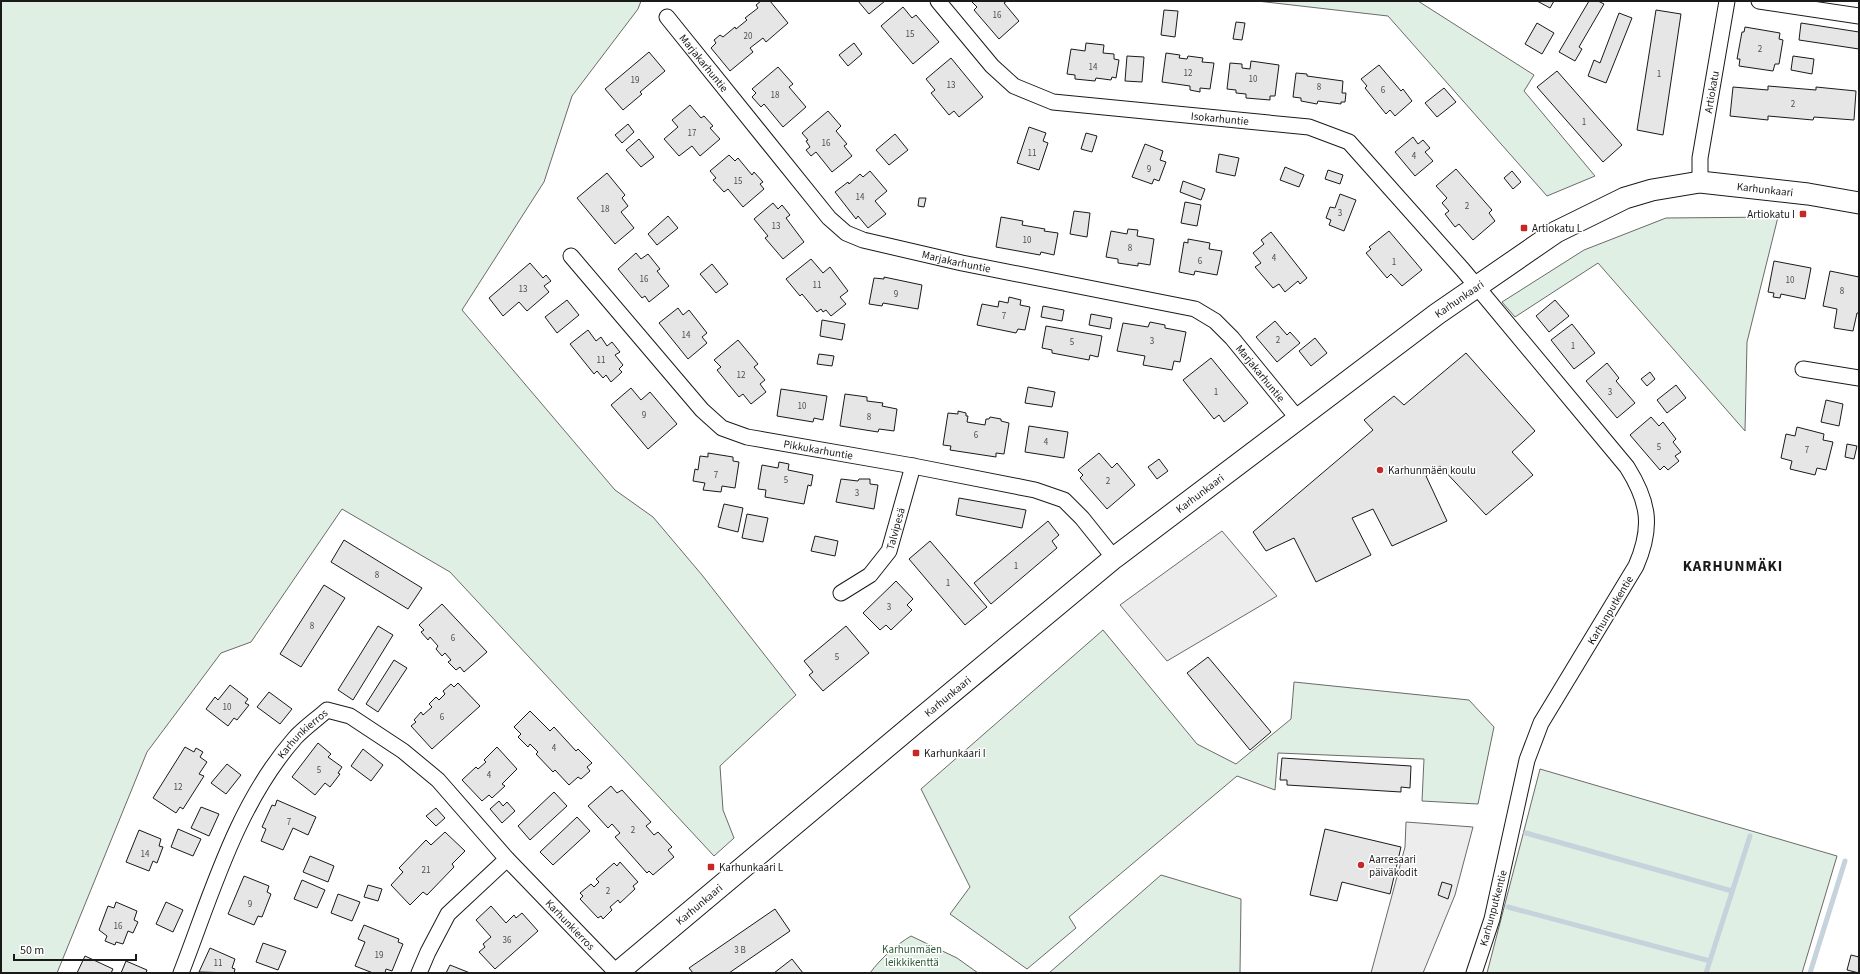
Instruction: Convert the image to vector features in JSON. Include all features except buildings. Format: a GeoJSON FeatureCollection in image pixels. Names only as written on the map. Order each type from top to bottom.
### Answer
{"type":"FeatureCollection","features":[{"type":"Feature","properties":{"kind":"street","name":"Isokarhuntie"},"geometry":{"type":"LineString","coordinates":[[938,1],[992,66],[1014,86],[1053,102],[1309,127],[1349,142],[1476,286]]}},
{"type":"Feature","properties":{"kind":"street","name":"Artiokatu"},"geometry":{"type":"LineString","coordinates":[[1700,182],[1700,158],[1727,1]]}},
{"type":"Feature","properties":{"kind":"street"},"geometry":{"type":"LineString","coordinates":[[1759,1],[1859,16]]}},
{"type":"Feature","properties":{"kind":"street","name":"Marjakarhuntie"},"geometry":{"type":"LineString","coordinates":[[667,18],[829,218],[846,233],[863,240],[962,263],[1195,309],[1215,321],[1232,338],[1298,419]]}},
{"type":"Feature","properties":{"kind":"street","name":"Karhunkaari"},"geometry":{"type":"LineString","coordinates":[[617,973],[1114,558],[1476,286],[1556,232],[1625,198],[1652,190],[1700,182],[1808,194],[1859,203]]}},
{"type":"Feature","properties":{"kind":"street","name":"Pikkukarhuntie"},"geometry":{"type":"LineString","coordinates":[[571,256],[702,410],[722,428],[747,437],[913,466],[1035,490],[1064,500],[1082,518],[1114,558]]}},
{"type":"Feature","properties":{"kind":"street","name":"Karhunputkentie"},"geometry":{"type":"LineString","coordinates":[[1474,973],[1492,919],[1527,760],[1542,724],[1636,566],[1645,537],[1646,515],[1644,499],[1637,483],[1627,467],[1476,286]]}},
{"type":"Feature","properties":{"kind":"street"},"geometry":{"type":"LineString","coordinates":[[1803,369],[1859,378]]}},
{"type":"Feature","properties":{"kind":"street","name":"Talvipesä"},"geometry":{"type":"LineString","coordinates":[[841,593],[870,575],[889,551],[913,466]]}},
{"type":"Feature","properties":{"kind":"street","name":"Karhunkierros"},"geometry":{"type":"LineString","coordinates":[[181,973],[239,826],[265,778],[295,737],[327,710],[350,716],[409,756],[438,780],[507,859],[617,973]]}},
{"type":"Feature","properties":{"kind":"street"},"geometry":{"type":"LineString","coordinates":[[419,973],[448,914],[507,859]]}},
{"type":"Feature","properties":{"kind":"green space"},"geometry":{"type":"Polygon","coordinates":[[[1,1],[641,1],[638,9],[572,96],[544,182],[462,310],[615,490],[653,517],[702,575],[796,695],[720,766],[723,810],[734,838],[714,856],[450,572],[342,509],[251,642],[221,653],[147,752],[57,973],[1,973],[1,1]]]}},
{"type":"Feature","properties":{"kind":"green space"},"geometry":{"type":"Polygon","coordinates":[[[1257,1],[1418,1],[1534,75],[1524,91],[1595,176],[1547,196],[1388,16],[1257,1]]]}},
{"type":"Feature","properties":{"kind":"green space"},"geometry":{"type":"Polygon","coordinates":[[[1778,217],[1747,342],[1745,431],[1598,263],[1515,317],[1502,302],[1584,250],[1666,218],[1778,217]]]}},
{"type":"Feature","properties":{"kind":"green space"},"geometry":{"type":"Polygon","coordinates":[[[1103,630],[1197,744],[1236,764],[1291,719],[1294,682],[1469,700],[1494,727],[1478,804],[1422,801],[1424,759],[1278,753],[1275,790],[1237,776],[1069,917],[1076,928],[1027,969],[950,914],[970,887],[921,789],[1103,630]]]}},
{"type":"Feature","properties":{"kind":"green space"},"geometry":{"type":"Polygon","coordinates":[[[1540,769],[1837,856],[1802,973],[1487,973],[1540,769]]]}},
{"type":"Feature","properties":{"kind":"green space"},"geometry":{"type":"Polygon","coordinates":[[[1161,875],[1241,899],[1240,973],[1049,973],[1161,875]]]}},
{"type":"Feature","properties":{"kind":"green space","name":"Karhunmäen leikkikenttä"},"geometry":{"type":"Polygon","coordinates":[[[911,936],[957,958],[978,973],[870,973],[889,952],[911,936]]]}},
{"type":"Feature","properties":{"kind":"shaded area"},"geometry":{"type":"Polygon","coordinates":[[[1222,531],[1277,596],[1167,661],[1120,605],[1222,531]]]}},
{"type":"Feature","properties":{"kind":"shaded area"},"geometry":{"type":"Polygon","coordinates":[[[1406,822],[1473,827],[1455,895],[1423,973],[1371,973],[1405,847],[1406,822]]]}},
{"type":"Feature","properties":{"kind":"waterway"},"geometry":{"type":"LineString","coordinates":[[1526,833],[1732,891]]}},
{"type":"Feature","properties":{"kind":"waterway"},"geometry":{"type":"LineString","coordinates":[[1706,973],[1750,836]]}},
{"type":"Feature","properties":{"kind":"waterway"},"geometry":{"type":"LineString","coordinates":[[1810,973],[1845,861]]}},
{"type":"Feature","properties":{"kind":"waterway"},"geometry":{"type":"LineString","coordinates":[[1508,907],[1710,961]]}},
{"type":"Feature","properties":{"kind":"place","name":"Artiokatu I"},"geometry":{"type":"Point","coordinates":[1803,214]}},
{"type":"Feature","properties":{"kind":"place","name":"Artiokatu L"},"geometry":{"type":"Point","coordinates":[1524,228]}},
{"type":"Feature","properties":{"kind":"place","name":"Karhunmäen koulu"},"geometry":{"type":"Point","coordinates":[1380,470]}},
{"type":"Feature","properties":{"kind":"place","name":"Karhunkaari I"},"geometry":{"type":"Point","coordinates":[916,753]}},
{"type":"Feature","properties":{"kind":"place","name":"Aarresaari päiväkodit"},"geometry":{"type":"Point","coordinates":[1361,865]}},
{"type":"Feature","properties":{"kind":"place","name":"Karhunkaari L"},"geometry":{"type":"Point","coordinates":[711,867]}},
{"type":"Feature","properties":{"kind":"district","name":"KARHUNMÄKI"},"geometry":{"type":"Point","coordinates":[1733,566]}}]}
